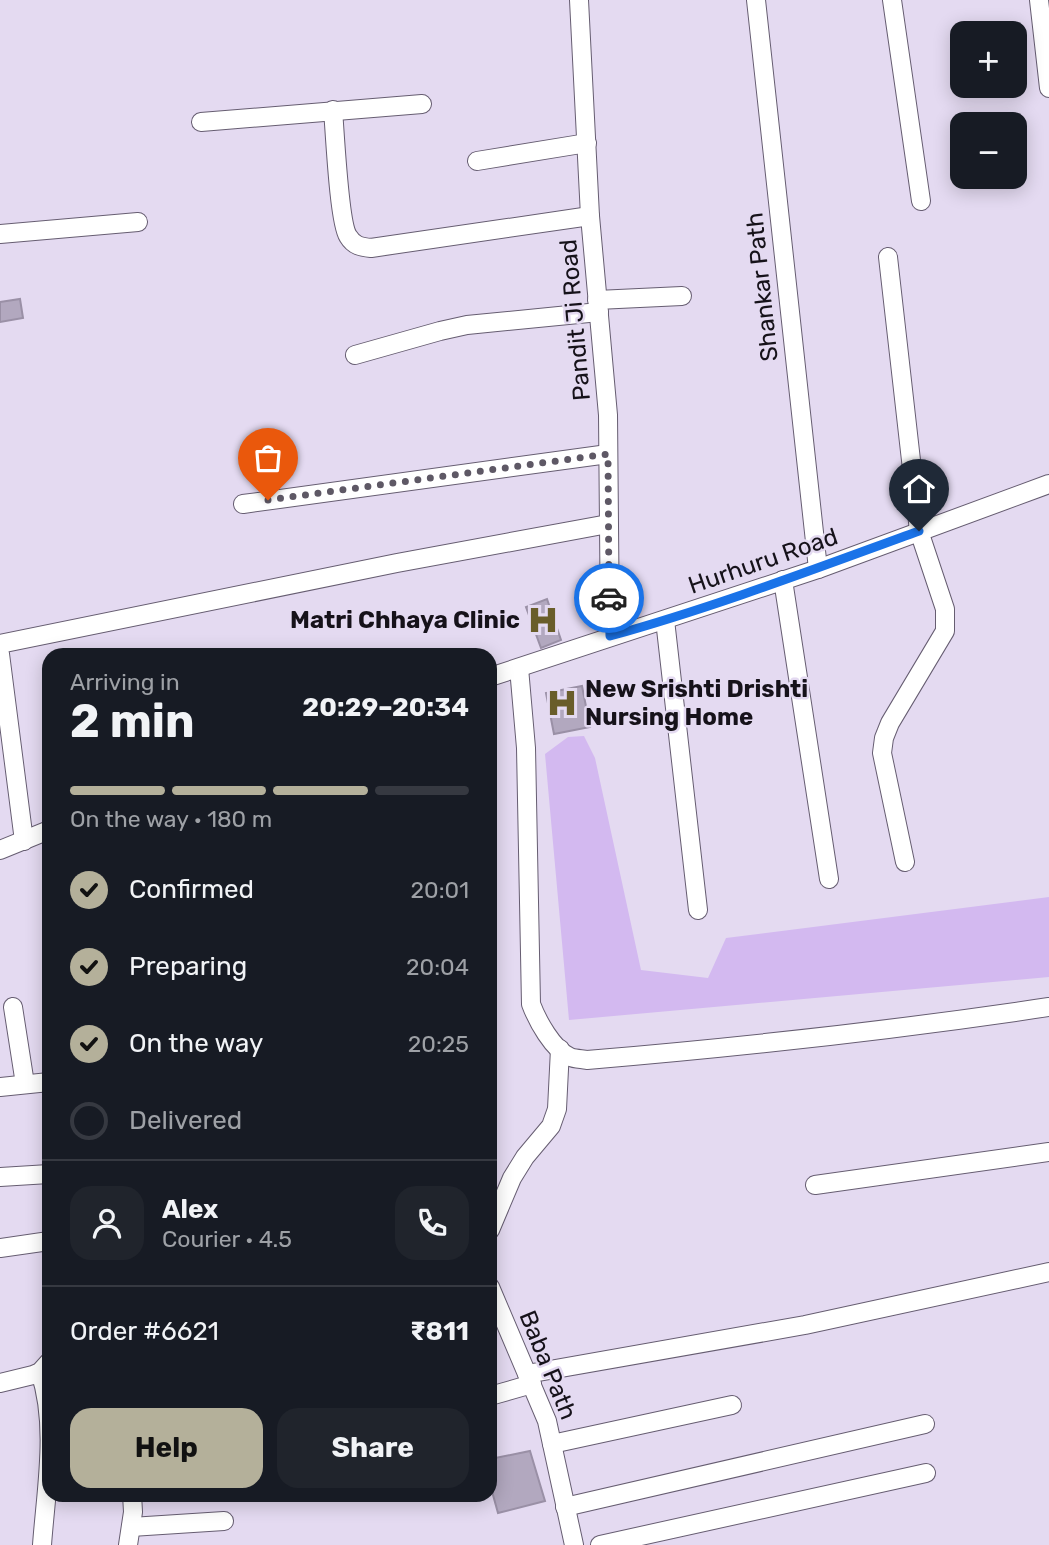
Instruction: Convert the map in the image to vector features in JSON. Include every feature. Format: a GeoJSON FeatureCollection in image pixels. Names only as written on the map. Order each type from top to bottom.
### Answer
{"type":"FeatureCollection","features":[{"type":"Feature","properties":{"kind":"street","name":"Pandit Ji Road"},"geometry":{"type":"LineString","coordinates":[[579,0],[590,216],[608,415],[610,636]]}},
{"type":"Feature","properties":{"kind":"street","name":"Shankar Path"},"geometry":{"type":"LineString","coordinates":[[755,0],[818,569]]}},
{"type":"Feature","properties":{"kind":"street"},"geometry":{"type":"LineString","coordinates":[[892,0],[920,201]]}},
{"type":"Feature","properties":{"kind":"street"},"geometry":{"type":"LineString","coordinates":[[1039,0],[1049,88]]}},
{"type":"Feature","properties":{"kind":"street"},"geometry":{"type":"LineString","coordinates":[[201,122],[422,104]]}},
{"type":"Feature","properties":{"kind":"street"},"geometry":{"type":"LineString","coordinates":[[333,110],[343,214],[347,235],[357,246],[371,248],[590,216]]}},
{"type":"Feature","properties":{"kind":"street"},"geometry":{"type":"LineString","coordinates":[[477,160],[587,144]]}},
{"type":"Feature","properties":{"kind":"street"},"geometry":{"type":"LineString","coordinates":[[0,234],[138,222]]}},
{"type":"Feature","properties":{"kind":"street"},"geometry":{"type":"LineString","coordinates":[[888,257],[919,531],[945,609],[945,631],[890,723],[884,738],[882,753],[905,862]]}},
{"type":"Feature","properties":{"kind":"street"},"geometry":{"type":"LineString","coordinates":[[355,355],[467,326],[682,296]]}},
{"type":"Feature","properties":{"kind":"street"},"geometry":{"type":"LineString","coordinates":[[243,504],[608,454]]}},
{"type":"Feature","properties":{"kind":"street","name":"Hurhuru Road"},"geometry":{"type":"LineString","coordinates":[[497,675],[818,569],[1049,484]]}},
{"type":"Feature","properties":{"kind":"street"},"geometry":{"type":"LineString","coordinates":[[0,644],[397,563],[608,524]]}},
{"type":"Feature","properties":{"kind":"street"},"geometry":{"type":"LineString","coordinates":[[783,580],[829,879]]}},
{"type":"Feature","properties":{"kind":"street"},"geometry":{"type":"LineString","coordinates":[[666,620],[698,910]]}},
{"type":"Feature","properties":{"kind":"street"},"geometry":{"type":"LineString","coordinates":[[0,654],[24,841]]}},
{"type":"Feature","properties":{"kind":"street"},"geometry":{"type":"LineString","coordinates":[[519,668],[526,748],[531,1004],[537,1021],[559,1049],[570,1057],[587,1060],[698,1050],[942,1023],[1049,1007]]}},
{"type":"Feature","properties":{"kind":"street"},"geometry":{"type":"LineString","coordinates":[[0,850],[42,833]]}},
{"type":"Feature","properties":{"kind":"street"},"geometry":{"type":"LineString","coordinates":[[13,1007],[25,1084]]}},
{"type":"Feature","properties":{"kind":"street"},"geometry":{"type":"LineString","coordinates":[[497,1213],[512,1178],[525,1157],[551,1126],[557,1109],[559,1049]]}},
{"type":"Feature","properties":{"kind":"street"},"geometry":{"type":"LineString","coordinates":[[0,1087],[42,1083]]}},
{"type":"Feature","properties":{"kind":"street"},"geometry":{"type":"LineString","coordinates":[[815,1185],[1049,1152]]}},
{"type":"Feature","properties":{"kind":"street"},"geometry":{"type":"LineString","coordinates":[[0,1177],[42,1174]]}},
{"type":"Feature","properties":{"kind":"street"},"geometry":{"type":"LineString","coordinates":[[0,1248],[42,1242]]}},
{"type":"Feature","properties":{"kind":"street"},"geometry":{"type":"LineString","coordinates":[[497,1393],[530,1379],[805,1325],[1049,1272]]}},
{"type":"Feature","properties":{"kind":"street","name":"Baba Path"},"geometry":{"type":"LineString","coordinates":[[497,1303],[547,1421],[574,1545]]}},
{"type":"Feature","properties":{"kind":"street"},"geometry":{"type":"LineString","coordinates":[[0,1383],[42,1368]]}},
{"type":"Feature","properties":{"kind":"street"},"geometry":{"type":"LineString","coordinates":[[552,1444],[732,1405]]}},
{"type":"Feature","properties":{"kind":"street"},"geometry":{"type":"LineString","coordinates":[[565,1507],[925,1424]]}},
{"type":"Feature","properties":{"kind":"street"},"geometry":{"type":"LineString","coordinates":[[600,1545],[926,1473]]}},
{"type":"Feature","properties":{"kind":"street"},"geometry":{"type":"LineString","coordinates":[[42,1545],[45,1502]]}},
{"type":"Feature","properties":{"kind":"street"},"geometry":{"type":"LineString","coordinates":[[128,1545],[132,1502]]}},
{"type":"Feature","properties":{"kind":"street"},"geometry":{"type":"LineString","coordinates":[[131,1527],[224,1521]]}},
{"type":"Feature","properties":{"kind":"shaded area"},"geometry":{"type":"Polygon","coordinates":[[[584,736],[595,758],[641,970],[708,978],[726,938],[1049,897],[1049,977],[569,1020],[545,754],[568,737],[584,736]]]}},
{"type":"Feature","properties":{"kind":"building"},"geometry":{"type":"Polygon","coordinates":[[[20,299],[23,318],[0,322],[0,302],[20,299]]]}},
{"type":"Feature","properties":{"kind":"building"},"geometry":{"type":"Polygon","coordinates":[[[547,599],[561,640],[541,648],[526,607],[547,599]]]}},
{"type":"Feature","properties":{"kind":"building"},"geometry":{"type":"Polygon","coordinates":[[[582,686],[590,727],[554,734],[546,693],[582,686]]]}},
{"type":"Feature","properties":{"kind":"building"},"geometry":{"type":"Polygon","coordinates":[[[530,1451],[545,1501],[498,1513],[495,1502],[497,1458],[530,1451]]]}},
{"type":"Feature","properties":{"kind":"way so far"},"geometry":{"type":"LineString","coordinates":[[268,500],[608,454],[609,598]]}},
{"type":"Feature","properties":{"kind":"place","name":"Matri Chhaya Clinic"},"geometry":{"type":"Point","coordinates":[543,620]}},
{"type":"Feature","properties":{"kind":"place","name":"New Srishti Drishti Nursing Home"},"geometry":{"type":"Point","coordinates":[562,703]}},
{"type":"Feature","properties":{"kind":"route"},"geometry":{"type":"LineString","coordinates":[[609,598],[610,636],[818,569],[919,531]]}}]}
